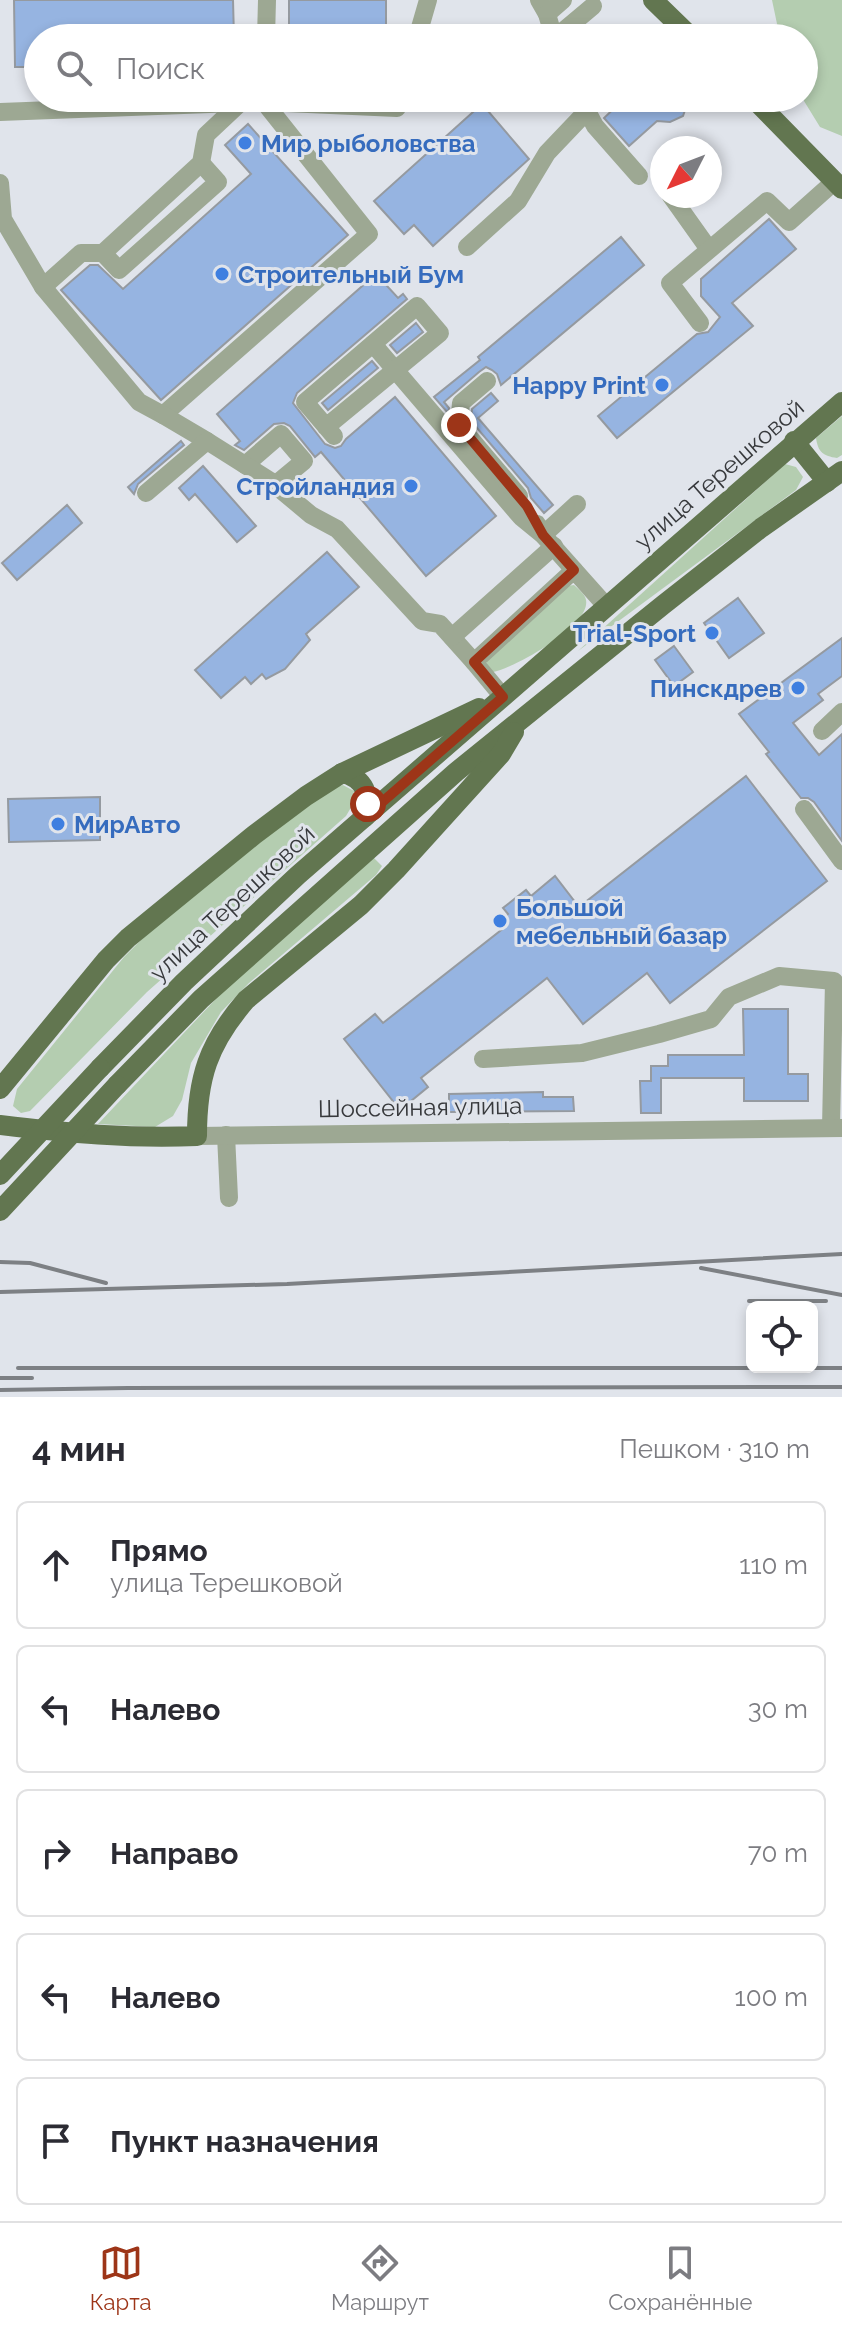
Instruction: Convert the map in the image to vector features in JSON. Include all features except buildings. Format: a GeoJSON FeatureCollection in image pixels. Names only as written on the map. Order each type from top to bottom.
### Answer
{"type":"FeatureCollection","features":[{"type":"Feature","properties":{"kind":"main road"},"geometry":{"type":"LineString","coordinates":[[653,0],[678,24]]}},
{"type":"Feature","properties":{"kind":"main road"},"geometry":{"type":"LineString","coordinates":[[767,112],[838,185]]}},
{"type":"Feature","properties":{"kind":"main road","name":"улица Терешковой"},"geometry":{"type":"LineString","coordinates":[[0,1175],[100,1068],[250,918],[842,402]]}},
{"type":"Feature","properties":{"kind":"main road"},"geometry":{"type":"LineString","coordinates":[[794,441],[834,476]]}},
{"type":"Feature","properties":{"kind":"main road","name":"улица Терешковой"},"geometry":{"type":"LineString","coordinates":[[0,1211],[201,999],[456,772],[749,538],[834,476]]}},
{"type":"Feature","properties":{"kind":"main road"},"geometry":{"type":"LineString","coordinates":[[534,669],[554,693]]}},
{"type":"Feature","properties":{"kind":"main road"},"geometry":{"type":"LineString","coordinates":[[0,1089],[106,960],[128,938],[265,827],[342,773],[503,697]]}},
{"type":"Feature","properties":{"kind":"main road"},"geometry":{"type":"LineString","coordinates":[[197,1136],[197,1101],[206,1064],[224,1026],[246,1000],[361,905],[396,870],[501,754],[523,718]]}},
{"type":"Feature","properties":{"kind":"main road"},"geometry":{"type":"LineString","coordinates":[[342,773],[352,775],[364,786],[368,804],[365,817]]}},
{"type":"Feature","properties":{"kind":"main road"},"geometry":{"type":"LineString","coordinates":[[379,840],[392,845],[397,851],[400,858],[396,870]]}},
{"type":"Feature","properties":{"kind":"main road","name":"Шоссейная улица"},"geometry":{"type":"LineString","coordinates":[[0,1125],[97,1136],[197,1136]]}},
{"type":"Feature","properties":{"kind":"street"},"geometry":{"type":"LineString","coordinates":[[266,24],[267,0]]}},
{"type":"Feature","properties":{"kind":"street"},"geometry":{"type":"LineString","coordinates":[[421,24],[428,0]]}},
{"type":"Feature","properties":{"kind":"street"},"geometry":{"type":"LineString","coordinates":[[543,7],[563,0]]}},
{"type":"Feature","properties":{"kind":"street"},"geometry":{"type":"LineString","coordinates":[[571,24],[593,6]]}},
{"type":"Feature","properties":{"kind":"street"},"geometry":{"type":"LineString","coordinates":[[0,112],[24,111]]}},
{"type":"Feature","properties":{"kind":"street"},"geometry":{"type":"LineString","coordinates":[[43,287],[81,253],[103,253],[201,163],[206,135],[230,112]]}},
{"type":"Feature","properties":{"kind":"street"},"geometry":{"type":"LineString","coordinates":[[163,415],[369,234],[273,112]]}},
{"type":"Feature","properties":{"kind":"street"},"geometry":{"type":"LineString","coordinates":[[467,247],[518,201],[547,153],[577,112]]}},
{"type":"Feature","properties":{"kind":"street"},"geometry":{"type":"LineString","coordinates":[[587,112],[595,126],[639,176]]}},
{"type":"Feature","properties":{"kind":"street"},"geometry":{"type":"LineString","coordinates":[[103,253],[119,270],[218,182],[201,163]]}},
{"type":"Feature","properties":{"kind":"street"},"geometry":{"type":"LineString","coordinates":[[0,183],[3,219],[43,287],[139,402],[245,465],[311,515],[337,529],[422,621],[440,624],[503,697]]}},
{"type":"Feature","properties":{"kind":"street"},"geometry":{"type":"LineString","coordinates":[[700,323],[670,283],[767,201],[789,222],[838,185]]}},
{"type":"Feature","properties":{"kind":"street"},"geometry":{"type":"LineString","coordinates":[[680,208],[708,248]]}},
{"type":"Feature","properties":{"kind":"street"},"geometry":{"type":"LineString","coordinates":[[417,306],[440,333],[395,371],[330,432],[305,402],[417,306]]}},
{"type":"Feature","properties":{"kind":"street"},"geometry":{"type":"LineString","coordinates":[[373,344],[521,517],[548,541],[607,607]]}},
{"type":"Feature","properties":{"kind":"street"},"geometry":{"type":"LineString","coordinates":[[487,381],[461,403],[459,425],[527,506],[548,541]]}},
{"type":"Feature","properties":{"kind":"street"},"geometry":{"type":"LineString","coordinates":[[245,465],[281,434],[304,461],[275,485]]}},
{"type":"Feature","properties":{"kind":"street"},"geometry":{"type":"LineString","coordinates":[[146,493],[207,441]]}},
{"type":"Feature","properties":{"kind":"street"},"geometry":{"type":"LineString","coordinates":[[452,637],[548,541],[577,504]]}},
{"type":"Feature","properties":{"kind":"street"},"geometry":{"type":"LineString","coordinates":[[474,662],[574,570]]}},
{"type":"Feature","properties":{"kind":"street"},"geometry":{"type":"LineString","coordinates":[[822,731],[842,712]]}},
{"type":"Feature","properties":{"kind":"street"},"geometry":{"type":"LineString","coordinates":[[804,809],[842,861]]}},
{"type":"Feature","properties":{"kind":"street"},"geometry":{"type":"LineString","coordinates":[[483,1059],[582,1053],[711,1019],[729,997],[779,976],[838,973],[837,1128]]}},
{"type":"Feature","properties":{"kind":"street","name":"Шоссейная улица"},"geometry":{"type":"LineString","coordinates":[[197,1136],[837,1128]]}},
{"type":"Feature","properties":{"kind":"street"},"geometry":{"type":"LineString","coordinates":[[226,1135],[229,1198]]}},
{"type":"Feature","properties":{"kind":"green space"},"geometry":{"type":"Polygon","coordinates":[[[772,0],[842,0],[842,136],[820,127],[811,112],[818,112],[818,24],[777,24],[772,0]]]}},
{"type":"Feature","properties":{"kind":"green space"},"geometry":{"type":"Polygon","coordinates":[[[842,416],[842,455],[837,458],[828,456],[818,447],[816,438],[842,416]]]}},
{"type":"Feature","properties":{"kind":"green space"},"geometry":{"type":"Polygon","coordinates":[[[785,464],[796,467],[803,477],[796,490],[578,651],[785,464]]]}},
{"type":"Feature","properties":{"kind":"green space"},"geometry":{"type":"Polygon","coordinates":[[[574,585],[586,600],[577,622],[517,663],[493,672],[487,667],[486,659],[567,586],[574,585]]]}},
{"type":"Feature","properties":{"kind":"green space"},"geometry":{"type":"Polygon","coordinates":[[[343,785],[354,791],[353,804],[346,816],[147,992],[30,1111],[21,1113],[13,1106],[17,1089],[124,957],[164,917],[328,789],[343,785]]]}},
{"type":"Feature","properties":{"kind":"green space"},"geometry":{"type":"Polygon","coordinates":[[[373,857],[382,866],[376,875],[249,983],[221,1012],[191,1063],[182,1100],[173,1116],[155,1127],[98,1124],[247,966],[373,857]]]}},
{"type":"Feature","properties":{"kind":"railway"},"geometry":{"type":"LineString","coordinates":[[0,1292],[287,1284],[842,1254]]}},
{"type":"Feature","properties":{"kind":"railway"},"geometry":{"type":"LineString","coordinates":[[0,1262],[30,1263],[106,1283]]}},
{"type":"Feature","properties":{"kind":"railway"},"geometry":{"type":"LineString","coordinates":[[701,1268],[842,1295]]}},
{"type":"Feature","properties":{"kind":"railway"},"geometry":{"type":"LineString","coordinates":[[818,1301],[826,1301]]}},
{"type":"Feature","properties":{"kind":"railway"},"geometry":{"type":"LineString","coordinates":[[18,1368],[842,1368]]}},
{"type":"Feature","properties":{"kind":"railway"},"geometry":{"type":"LineString","coordinates":[[0,1378],[32,1378]]}},
{"type":"Feature","properties":{"kind":"railway"},"geometry":{"type":"LineString","coordinates":[[0,1390],[842,1387]]}},
{"type":"Feature","properties":{"kind":"place","name":"Мир рыболовства"},"geometry":{"type":"Point","coordinates":[245,143]}},
{"type":"Feature","properties":{"kind":"place","name":"Строительный Бум"},"geometry":{"type":"Point","coordinates":[222,274]}},
{"type":"Feature","properties":{"kind":"place","name":"Happy Print"},"geometry":{"type":"Point","coordinates":[662,385]}},
{"type":"Feature","properties":{"kind":"place","name":"Стройландия"},"geometry":{"type":"Point","coordinates":[411,486]}},
{"type":"Feature","properties":{"kind":"place","name":"Trial-Sport"},"geometry":{"type":"Point","coordinates":[712,633]}},
{"type":"Feature","properties":{"kind":"place","name":"Пинскдрев"},"geometry":{"type":"Point","coordinates":[798,688]}},
{"type":"Feature","properties":{"kind":"place","name":"МирАвто"},"geometry":{"type":"Point","coordinates":[58,824]}},
{"type":"Feature","properties":{"kind":"place","name":"Большой мебельный базар"},"geometry":{"type":"Point","coordinates":[500,921]}},
{"type":"Feature","properties":{"kind":"route"},"geometry":{"type":"LineString","coordinates":[[368,804],[365,817],[503,697],[474,662],[574,570],[543,535],[527,506],[459,425]]}}]}
